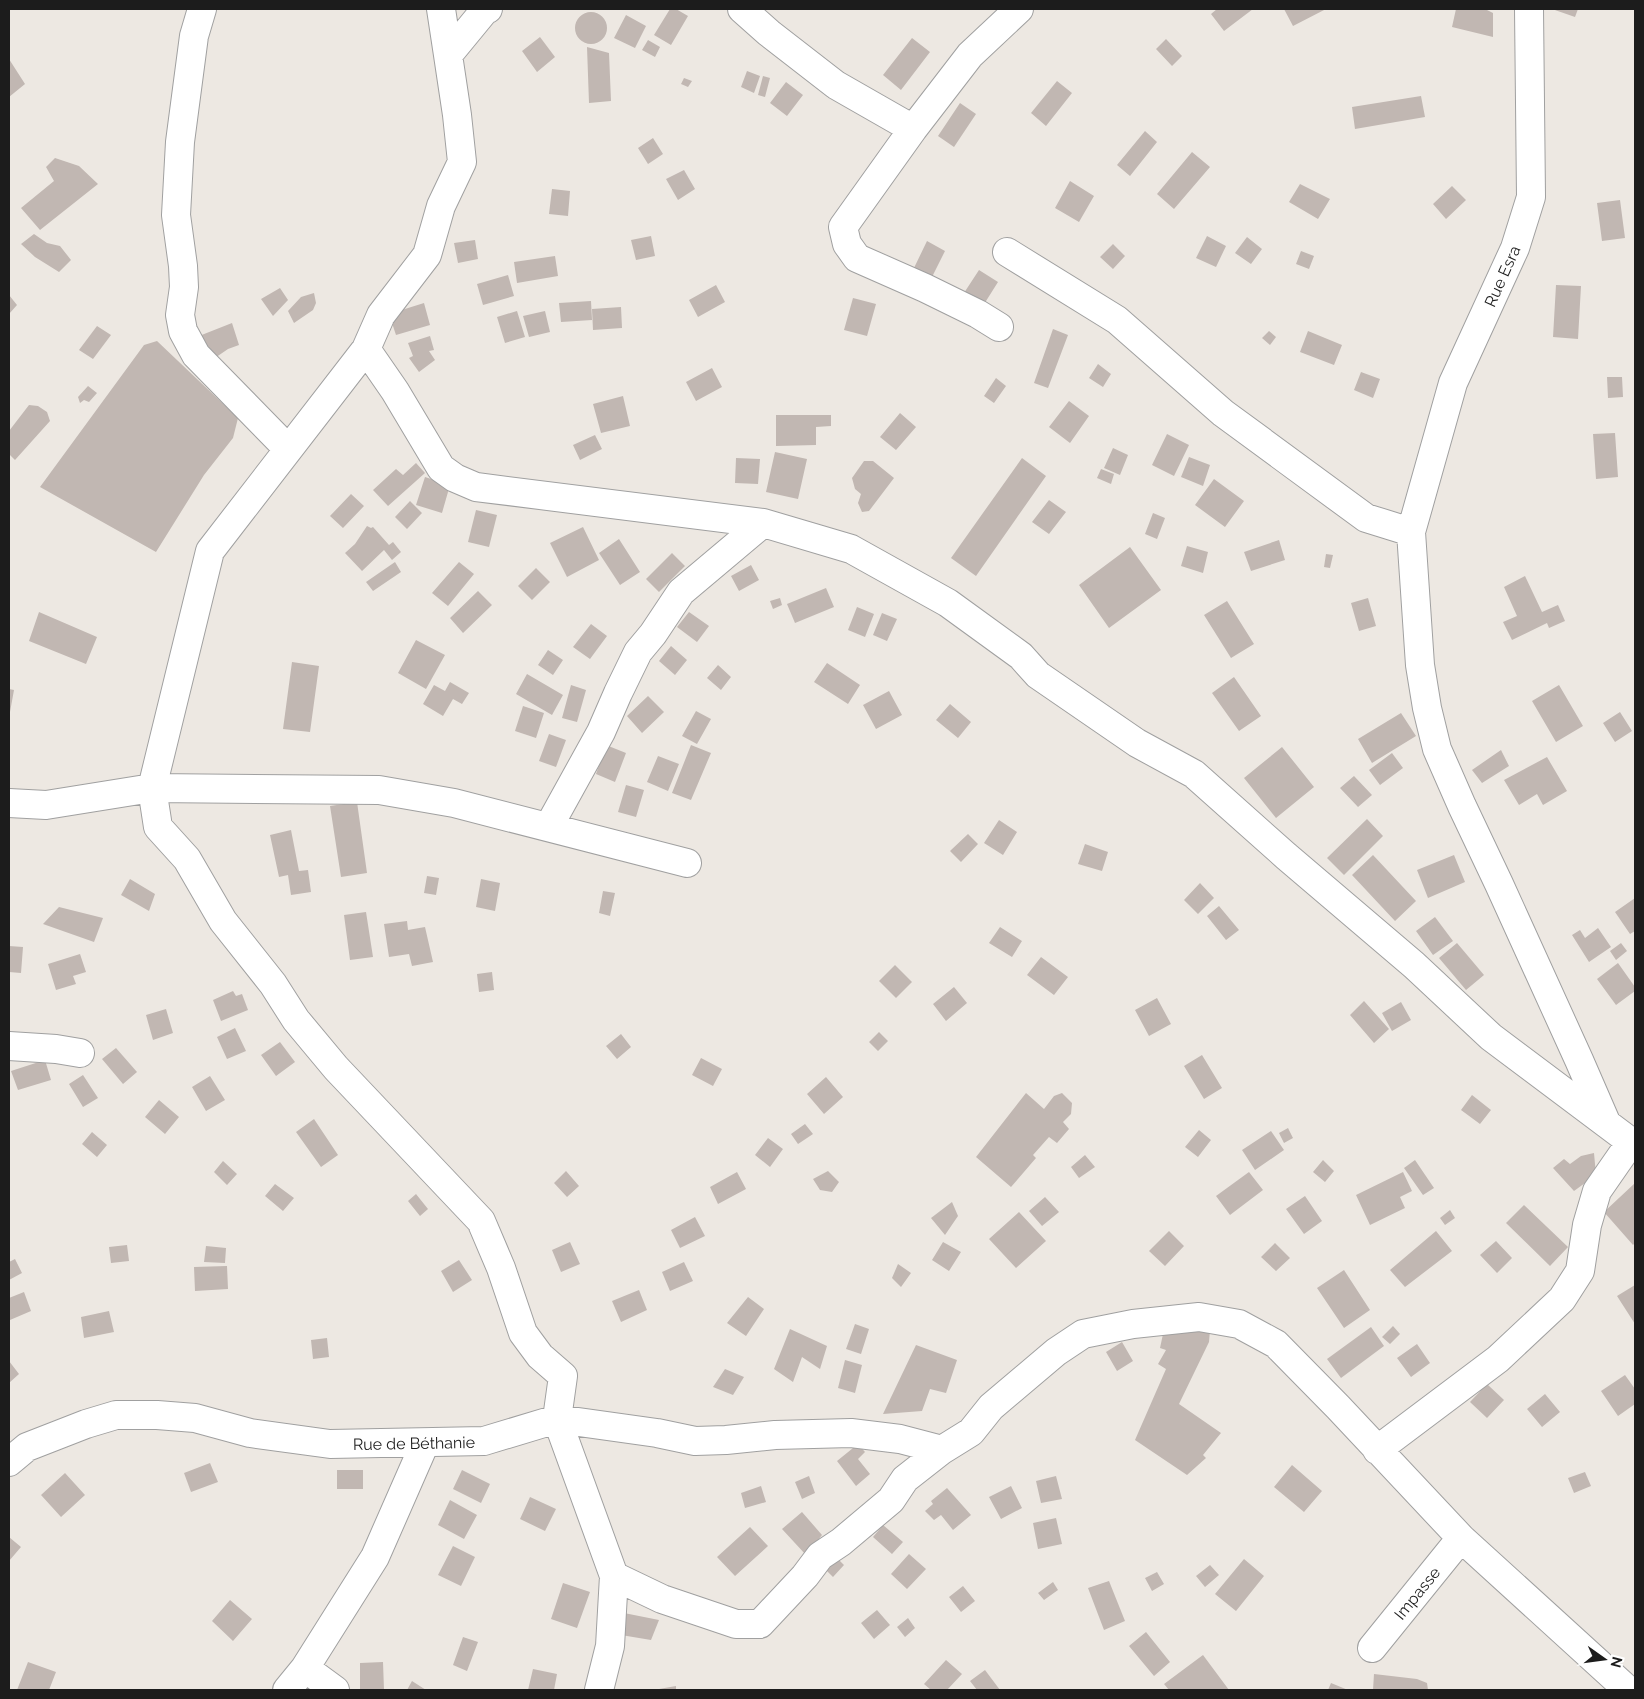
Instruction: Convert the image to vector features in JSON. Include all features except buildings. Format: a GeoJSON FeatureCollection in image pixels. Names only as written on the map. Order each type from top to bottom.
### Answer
{"type":"FeatureCollection","features":[{"type":"Feature","properties":{"kind":"street"},"geometry":{"type":"LineString","coordinates":[[202,9],[194,36],[180,142],[176,215],[183,266],[184,287],[180,315],[183,331],[196,355],[288,449]]}},
{"type":"Feature","properties":{"kind":"street"},"geometry":{"type":"LineString","coordinates":[[441,9],[462,162],[441,206],[427,255],[381,315],[366,348],[210,551],[152,788],[158,827],[187,859],[223,921],[274,984],[296,1020],[336,1068],[481,1221],[498,1261],[523,1333],[540,1356],[563,1376],[557,1420],[614,1576],[610,1646],[600,1690]]}},
{"type":"Feature","properties":{"kind":"street"},"geometry":{"type":"LineString","coordinates":[[448,54],[485,10],[488,9]]}},
{"type":"Feature","properties":{"kind":"street"},"geometry":{"type":"LineString","coordinates":[[742,9],[769,33],[836,84],[913,129]]}},
{"type":"Feature","properties":{"kind":"street"},"geometry":{"type":"LineString","coordinates":[[999,327],[978,314],[925,288],[857,258],[847,244],[843,227],[913,129],[970,55],[1019,9]]}},
{"type":"Feature","properties":{"kind":"street","name":"Rue Esra"},"geometry":{"type":"LineString","coordinates":[[1410,532],[1453,383],[1515,248],[1529,208],[1531,197],[1529,9]]}},
{"type":"Feature","properties":{"kind":"street"},"geometry":{"type":"LineString","coordinates":[[1007,252],[1118,320],[1223,413],[1366,518],[1410,532],[1420,665],[1437,749],[1606,1123]]}},
{"type":"Feature","properties":{"kind":"street"},"geometry":{"type":"LineString","coordinates":[[366,348],[395,391],[440,468],[476,487],[764,523],[851,549],[948,603],[1021,656],[1038,674],[1053,685],[1137,743],[1194,774],[1286,856],[1414,965],[1491,1037],[1633,1143],[1597,1190],[1587,1225],[1580,1271],[1562,1299],[1498,1359],[1377,1450]]}},
{"type":"Feature","properties":{"kind":"street"},"geometry":{"type":"LineString","coordinates":[[549,826],[601,732],[638,652],[653,634],[681,592],[764,523]]}},
{"type":"Feature","properties":{"kind":"street"},"geometry":{"type":"LineString","coordinates":[[9,803],[46,805],[152,788],[379,790],[454,803],[688,863]]}},
{"type":"Feature","properties":{"kind":"street"},"geometry":{"type":"LineString","coordinates":[[9,1046],[56,1049],[80,1053]]}},
{"type":"Feature","properties":{"kind":"street"},"geometry":{"type":"LineString","coordinates":[[614,1576],[662,1598],[736,1624],[760,1624],[805,1576],[820,1556],[841,1542],[891,1500],[905,1479],[942,1450],[971,1432],[991,1407],[1056,1352],[1083,1334],[1133,1324],[1199,1317],[1239,1324],[1276,1344],[1461,1538],[1628,1690]]}},
{"type":"Feature","properties":{"kind":"street","name":"Rue de Béthanie"},"geometry":{"type":"LineString","coordinates":[[9,1462],[27,1447],[86,1424],[116,1415],[157,1415],[194,1418],[250,1433],[330,1444],[484,1442],[557,1420],[657,1433],[695,1441],[775,1435],[868,1434],[900,1439],[942,1450]]}},
{"type":"Feature","properties":{"kind":"street"},"geometry":{"type":"LineString","coordinates":[[288,1690],[375,1557],[425,1443]]}},
{"type":"Feature","properties":{"kind":"street","name":"Impasse"},"geometry":{"type":"LineString","coordinates":[[1372,1648],[1461,1538]]}},
{"type":"Feature","properties":{"kind":"street"},"geometry":{"type":"LineString","coordinates":[[304,1668],[335,1690]]}}]}
